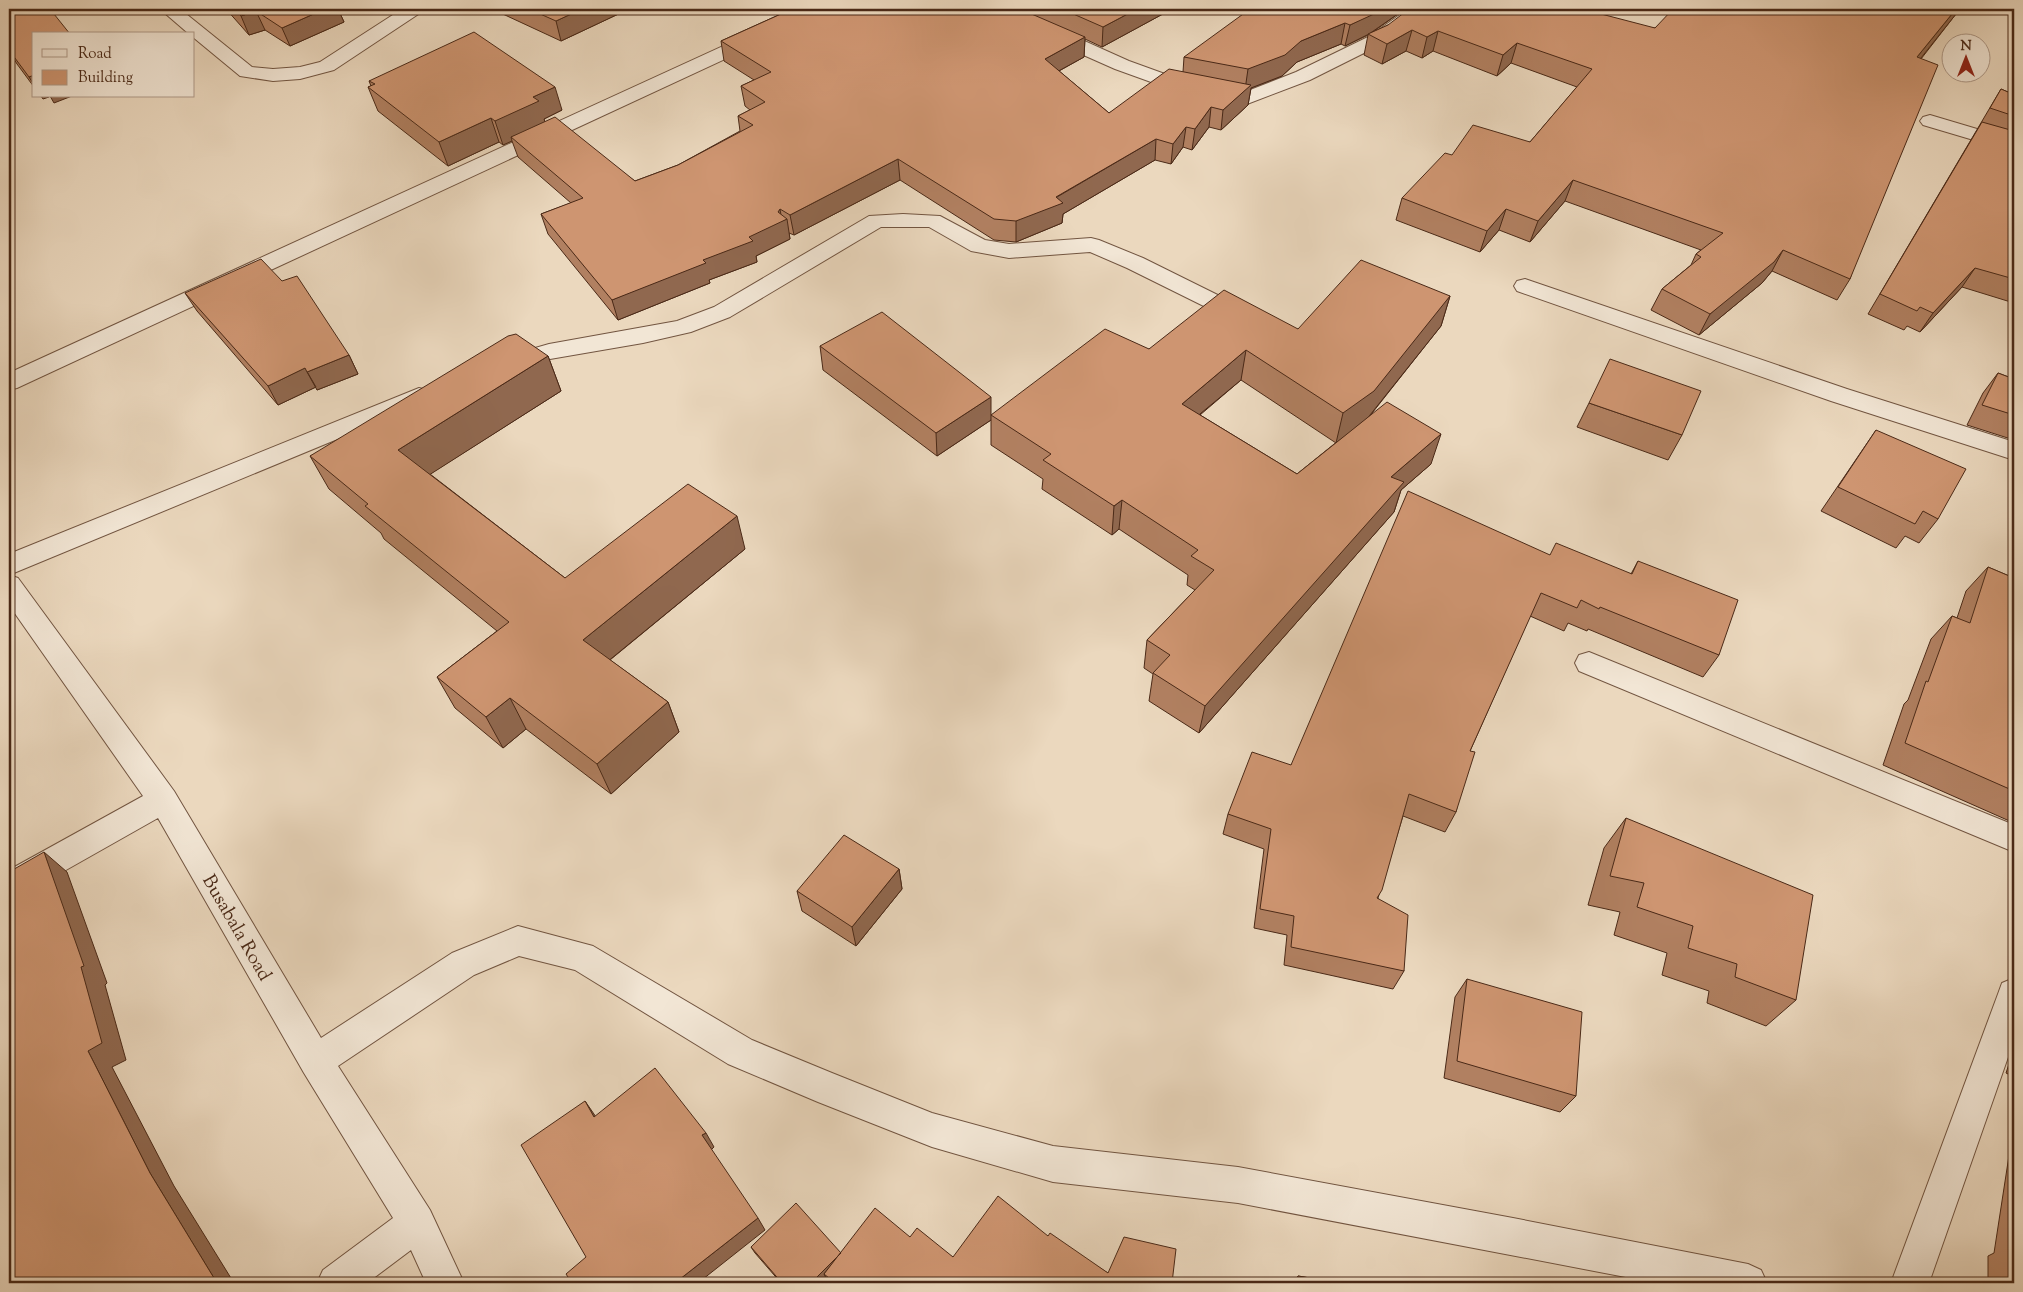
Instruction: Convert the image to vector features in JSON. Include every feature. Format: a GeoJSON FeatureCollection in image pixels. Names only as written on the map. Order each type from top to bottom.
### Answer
{"type":"FeatureCollection","features":[{"type":"Feature","properties":{"kind":"street"},"geometry":{"type":"LineString","coordinates":[[169,9],[247,72],[274,75],[300,73],[327,66],[414,9]]}},
{"type":"Feature","properties":{"kind":"street"},"geometry":{"type":"LineString","coordinates":[[9,382],[818,9]]}},
{"type":"Feature","properties":{"kind":"street"},"geometry":{"type":"LineString","coordinates":[[1000,9],[1033,26],[1122,65],[1183,87],[1246,98],[1302,76],[1376,40],[1419,9]]}},
{"type":"Feature","properties":{"kind":"street"},"geometry":{"type":"LineString","coordinates":[[1930,121],[2014,146]]}},
{"type":"Feature","properties":{"kind":"street"},"geometry":{"type":"LineString","coordinates":[[488,369],[549,352],[643,336],[683,326],[722,312],[876,222],[903,220],[933,221],[979,246],[1009,251],[1091,245],[1107,250],[1259,324]]}},
{"type":"Feature","properties":{"kind":"street"},"geometry":{"type":"LineString","coordinates":[[1524,286],[1839,396],[2014,451]]}},
{"type":"Feature","properties":{"kind":"street"},"geometry":{"type":"LineString","coordinates":[[9,565],[442,387]]}},
{"type":"Feature","properties":{"kind":"street","name":"Busabala Road"},"geometry":{"type":"LineString","coordinates":[[9,585],[163,800],[316,1061],[417,1223],[445,1283]]}},
{"type":"Feature","properties":{"kind":"street"},"geometry":{"type":"LineString","coordinates":[[1589,664],[2014,838]]}},
{"type":"Feature","properties":{"kind":"street"},"geometry":{"type":"LineString","coordinates":[[9,886],[163,800]]}},
{"type":"Feature","properties":{"kind":"street"},"geometry":{"type":"LineString","coordinates":[[316,1061],[463,964],[518,941],[582,957],[740,1052],[932,1130],[1053,1164],[1238,1185],[1513,1236],[1748,1283]]}},
{"type":"Feature","properties":{"kind":"street"},"geometry":{"type":"LineString","coordinates":[[1910,1283],[2014,994]]}},
{"type":"Feature","properties":{"kind":"street"},"geometry":{"type":"LineString","coordinates":[[336,1283],[417,1223]]}},
{"type":"Feature","properties":{"kind":"building"},"geometry":{"type":"Polygon","coordinates":[[[9,9],[50,9],[68,32],[32,32],[32,76],[29,77],[9,50],[9,40],[14,38],[9,33],[9,9]]]}},
{"type":"Feature","properties":{"kind":"building"},"geometry":{"type":"Polygon","coordinates":[[[234,9],[325,9],[282,28],[256,11],[241,16],[234,9]]]}},
{"type":"Feature","properties":{"kind":"building"},"geometry":{"type":"Polygon","coordinates":[[[529,9],[582,9],[556,21],[529,9]]]}},
{"type":"Feature","properties":{"kind":"building"},"geometry":{"type":"Polygon","coordinates":[[[792,9],[1020,9],[1085,37],[1045,59],[1109,113],[1169,69],[1251,85],[1223,110],[1211,107],[1195,129],[1186,127],[1173,144],[1156,139],[1056,197],[1063,203],[1016,221],[994,219],[898,159],[790,215],[780,209],[778,212],[787,219],[749,237],[753,241],[703,260],[706,263],[612,300],[541,214],[583,198],[511,137],[555,117],[635,181],[678,165],[753,125],[738,116],[765,102],[741,86],[771,72],[721,41],[792,9]]]}},
{"type":"Feature","properties":{"kind":"building"},"geometry":{"type":"Polygon","coordinates":[[[1062,9],[1137,9],[1103,27],[1062,9]]]}},
{"type":"Feature","properties":{"kind":"building"},"geometry":{"type":"Polygon","coordinates":[[[1250,9],[1381,9],[1350,25],[1345,23],[1301,41],[1285,55],[1248,69],[1184,57],[1250,9]]]}},
{"type":"Feature","properties":{"kind":"building"},"geometry":{"type":"Polygon","coordinates":[[[1409,9],[1582,9],[1655,28],[1673,9],[1956,9],[1917,57],[1938,65],[1850,279],[1783,250],[1774,262],[1710,314],[1662,289],[1701,257],[1696,254],[1723,233],[1573,180],[1538,221],[1506,209],[1487,231],[1402,198],[1445,153],[1452,155],[1473,125],[1530,142],[1592,69],[1517,43],[1503,55],[1438,31],[1427,37],[1412,30],[1387,44],[1368,34],[1388,25],[1409,9]]]}},
{"type":"Feature","properties":{"kind":"building"},"geometry":{"type":"Polygon","coordinates":[[[474,32],[555,87],[533,97],[539,101],[495,121],[491,118],[439,142],[368,87],[375,84],[369,81],[474,32]]]}},
{"type":"Feature","properties":{"kind":"building"},"geometry":{"type":"Polygon","coordinates":[[[2014,84],[2014,116],[1990,108],[2001,89],[2008,92],[2014,84]]]}},
{"type":"Feature","properties":{"kind":"building"},"geometry":{"type":"Polygon","coordinates":[[[1982,122],[2014,131],[2014,279],[1975,268],[1933,313],[1920,307],[1917,311],[1880,294],[1982,122]]]}},
{"type":"Feature","properties":{"kind":"building"},"geometry":{"type":"Polygon","coordinates":[[[261,259],[282,281],[297,276],[349,355],[307,372],[305,368],[268,386],[185,293],[261,259]]]}},
{"type":"Feature","properties":{"kind":"building"},"geometry":{"type":"Polygon","coordinates":[[[1361,260],[1450,296],[1374,391],[1343,413],[1246,350],[1182,404],[1297,474],[1387,402],[1441,434],[1391,477],[1404,482],[1205,706],[1153,673],[1170,655],[1147,640],[1214,570],[1191,556],[1198,550],[1122,500],[1114,506],[1043,460],[1051,454],[991,415],[1105,329],[1149,349],[1224,290],[1298,329],[1361,260]]]}},
{"type":"Feature","properties":{"kind":"building"},"geometry":{"type":"Polygon","coordinates":[[[882,312],[991,397],[936,433],[820,346],[882,312]]]}},
{"type":"Feature","properties":{"kind":"building"},"geometry":{"type":"Polygon","coordinates":[[[516,334],[548,356],[398,450],[565,578],[688,484],[737,516],[583,640],[668,702],[597,764],[510,698],[486,717],[437,677],[509,622],[365,506],[368,504],[310,456],[508,336],[516,334]]]}},
{"type":"Feature","properties":{"kind":"building"},"geometry":{"type":"Polygon","coordinates":[[[1610,359],[1701,391],[1682,435],[1589,403],[1610,359]]]}},
{"type":"Feature","properties":{"kind":"building"},"geometry":{"type":"Polygon","coordinates":[[[1998,373],[2014,379],[2014,415],[1982,405],[1998,373]]]}},
{"type":"Feature","properties":{"kind":"building"},"geometry":{"type":"Polygon","coordinates":[[[1876,430],[1966,469],[1938,519],[1923,511],[1915,524],[1838,487],[1876,430]]]}},
{"type":"Feature","properties":{"kind":"building"},"geometry":{"type":"Polygon","coordinates":[[[1408,491],[1550,555],[1556,543],[1632,574],[1638,561],[1738,600],[1719,655],[1600,607],[1599,609],[1581,600],[1577,608],[1541,593],[1470,751],[1475,752],[1456,812],[1409,794],[1382,890],[1377,898],[1408,915],[1404,971],[1291,947],[1294,916],[1260,909],[1271,829],[1228,814],[1252,752],[1291,765],[1408,491]]]}},
{"type":"Feature","properties":{"kind":"building"},"geometry":{"type":"Polygon","coordinates":[[[1988,567],[2014,578],[2014,791],[1905,743],[1926,681],[1928,682],[1952,616],[1970,623],[1988,567]]]}},
{"type":"Feature","properties":{"kind":"building"},"geometry":{"type":"Polygon","coordinates":[[[1626,818],[1813,895],[1796,1000],[1735,977],[1737,964],[1688,948],[1693,926],[1637,907],[1644,883],[1610,876],[1626,818]]]}},
{"type":"Feature","properties":{"kind":"building"},"geometry":{"type":"Polygon","coordinates":[[[844,835],[899,869],[852,927],[797,891],[844,835]]]}},
{"type":"Feature","properties":{"kind":"building"},"geometry":{"type":"Polygon","coordinates":[[[44,852],[84,966],[81,967],[102,1043],[88,1051],[150,1173],[217,1283],[9,1283],[9,872],[44,852]]]}},
{"type":"Feature","properties":{"kind":"building"},"geometry":{"type":"Polygon","coordinates":[[[1467,979],[1582,1012],[1576,1096],[1457,1061],[1467,979]]]}},
{"type":"Feature","properties":{"kind":"building"},"geometry":{"type":"Polygon","coordinates":[[[655,1068],[706,1133],[702,1135],[758,1218],[680,1279],[683,1283],[572,1283],[566,1274],[586,1257],[521,1145],[585,1101],[594,1117],[655,1068]]]}},
{"type":"Feature","properties":{"kind":"building"},"geometry":{"type":"Polygon","coordinates":[[[998,1196],[1048,1236],[1050,1233],[1108,1273],[1124,1237],[1176,1249],[1172,1283],[1022,1283],[1015,1279],[1012,1283],[835,1283],[824,1274],[875,1208],[910,1237],[917,1228],[953,1257],[998,1196]]]}},
{"type":"Feature","properties":{"kind":"building"},"geometry":{"type":"Polygon","coordinates":[[[796,1203],[841,1253],[811,1283],[782,1283],[751,1247],[796,1203]]]}},
{"type":"Feature","properties":{"kind":"building"},"geometry":{"type":"Polygon","coordinates":[[[1298,1276],[1340,1283],[1297,1283],[1298,1276]]]}},
{"type":"Feature","properties":{"kind":"building"},"geometry":{"type":"Polygon","coordinates":[[[1400,1279],[1414,1283],[1400,1283],[1400,1279]]]}}]}
